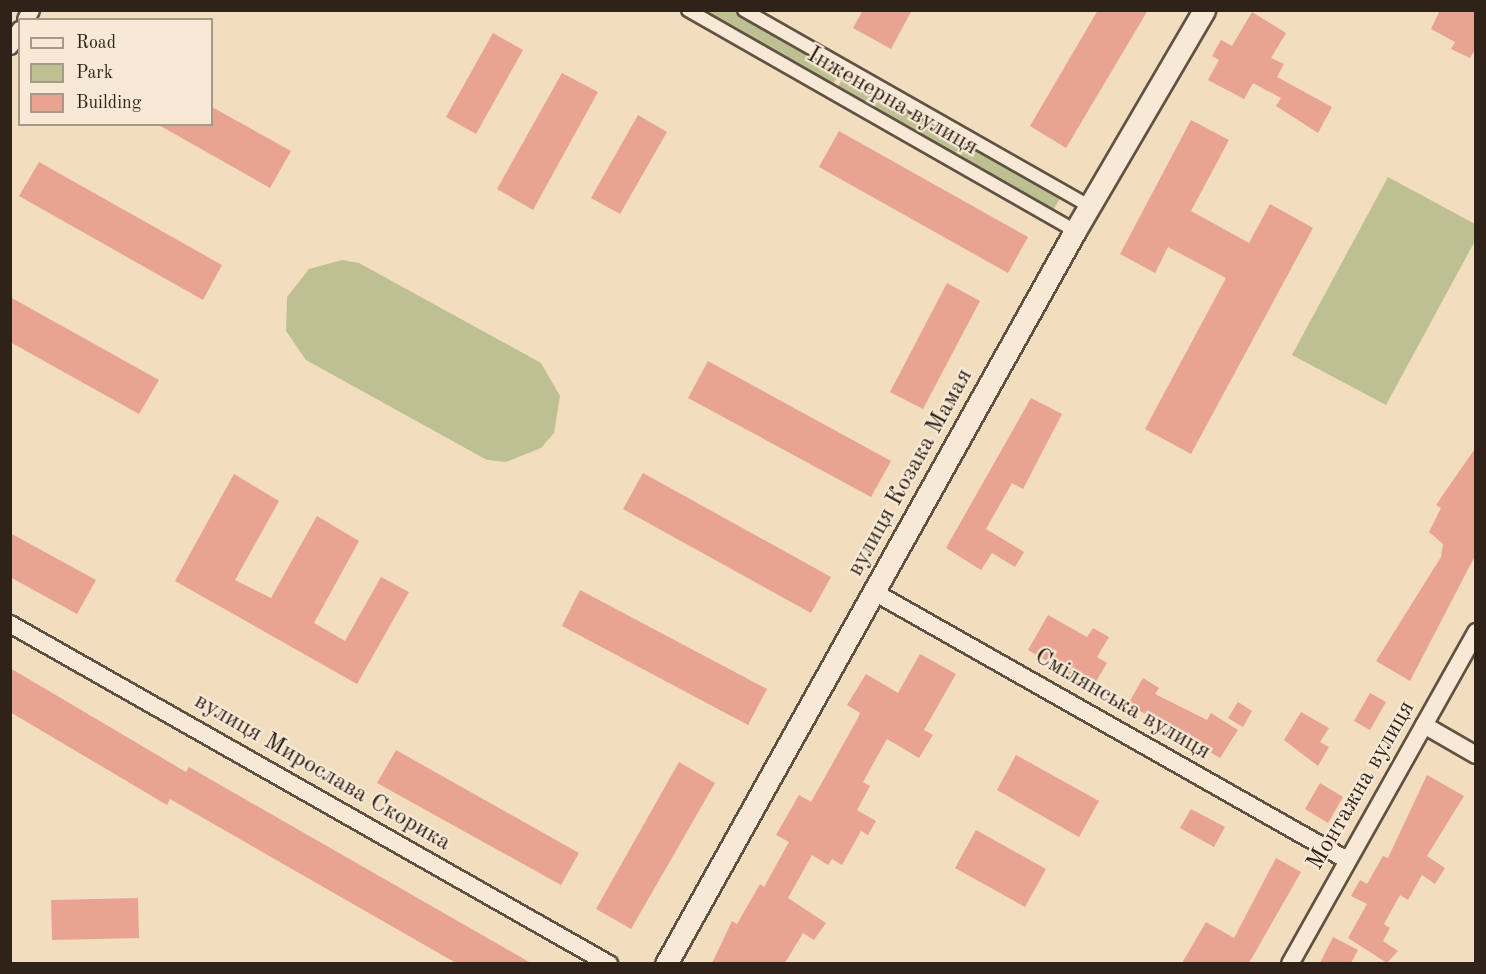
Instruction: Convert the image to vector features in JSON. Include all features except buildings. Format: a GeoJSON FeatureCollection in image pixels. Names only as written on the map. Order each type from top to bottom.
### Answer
{"type":"FeatureCollection","features":[{"type":"Feature","properties":{"kind":"street","name":"Інженерна вулиця"},"geometry":{"type":"LineString","coordinates":[[688,10],[1075,231]]}},
{"type":"Feature","properties":{"kind":"street","name":"Інженерна вулиця"},"geometry":{"type":"LineString","coordinates":[[744,10],[1089,206]]}},
{"type":"Feature","properties":{"kind":"street","name":"вулиця Козака Мамая"},"geometry":{"type":"LineString","coordinates":[[666,963],[1089,206],[1204,10]]}},
{"type":"Feature","properties":{"kind":"street"},"geometry":{"type":"LineString","coordinates":[[10,46],[18,33]]}},
{"type":"Feature","properties":{"kind":"street","name":"Смілянська вулиця"},"geometry":{"type":"LineString","coordinates":[[874,592],[1347,860]]}},
{"type":"Feature","properties":{"kind":"street","name":"вулиця Мирослава Скорика"},"geometry":{"type":"LineString","coordinates":[[10,624],[609,963]]}},
{"type":"Feature","properties":{"kind":"street","name":"Монтажна вулиця"},"geometry":{"type":"LineString","coordinates":[[1290,963],[1476,632]]}},
{"type":"Feature","properties":{"kind":"street"},"geometry":{"type":"LineString","coordinates":[[1424,725],[1476,755]]}},
{"type":"Feature","properties":{"kind":"green space"},"geometry":{"type":"Polygon","coordinates":[[[694,11],[735,11],[841,70],[831,88],[694,11]]]}},
{"type":"Feature","properties":{"kind":"green space"},"geometry":{"type":"Polygon","coordinates":[[[846,73],[1062,195],[1052,212],[836,90],[846,73]]]}},
{"type":"Feature","properties":{"kind":"green space"},"geometry":{"type":"Polygon","coordinates":[[[1388,177],[1475,224],[1476,239],[1386,405],[1292,355],[1388,177]]]}},
{"type":"Feature","properties":{"kind":"green space"},"geometry":{"type":"Polygon","coordinates":[[[342,260],[359,263],[541,363],[560,396],[554,433],[541,448],[506,462],[487,460],[306,360],[286,331],[287,297],[309,269],[342,260]]]}}]}
